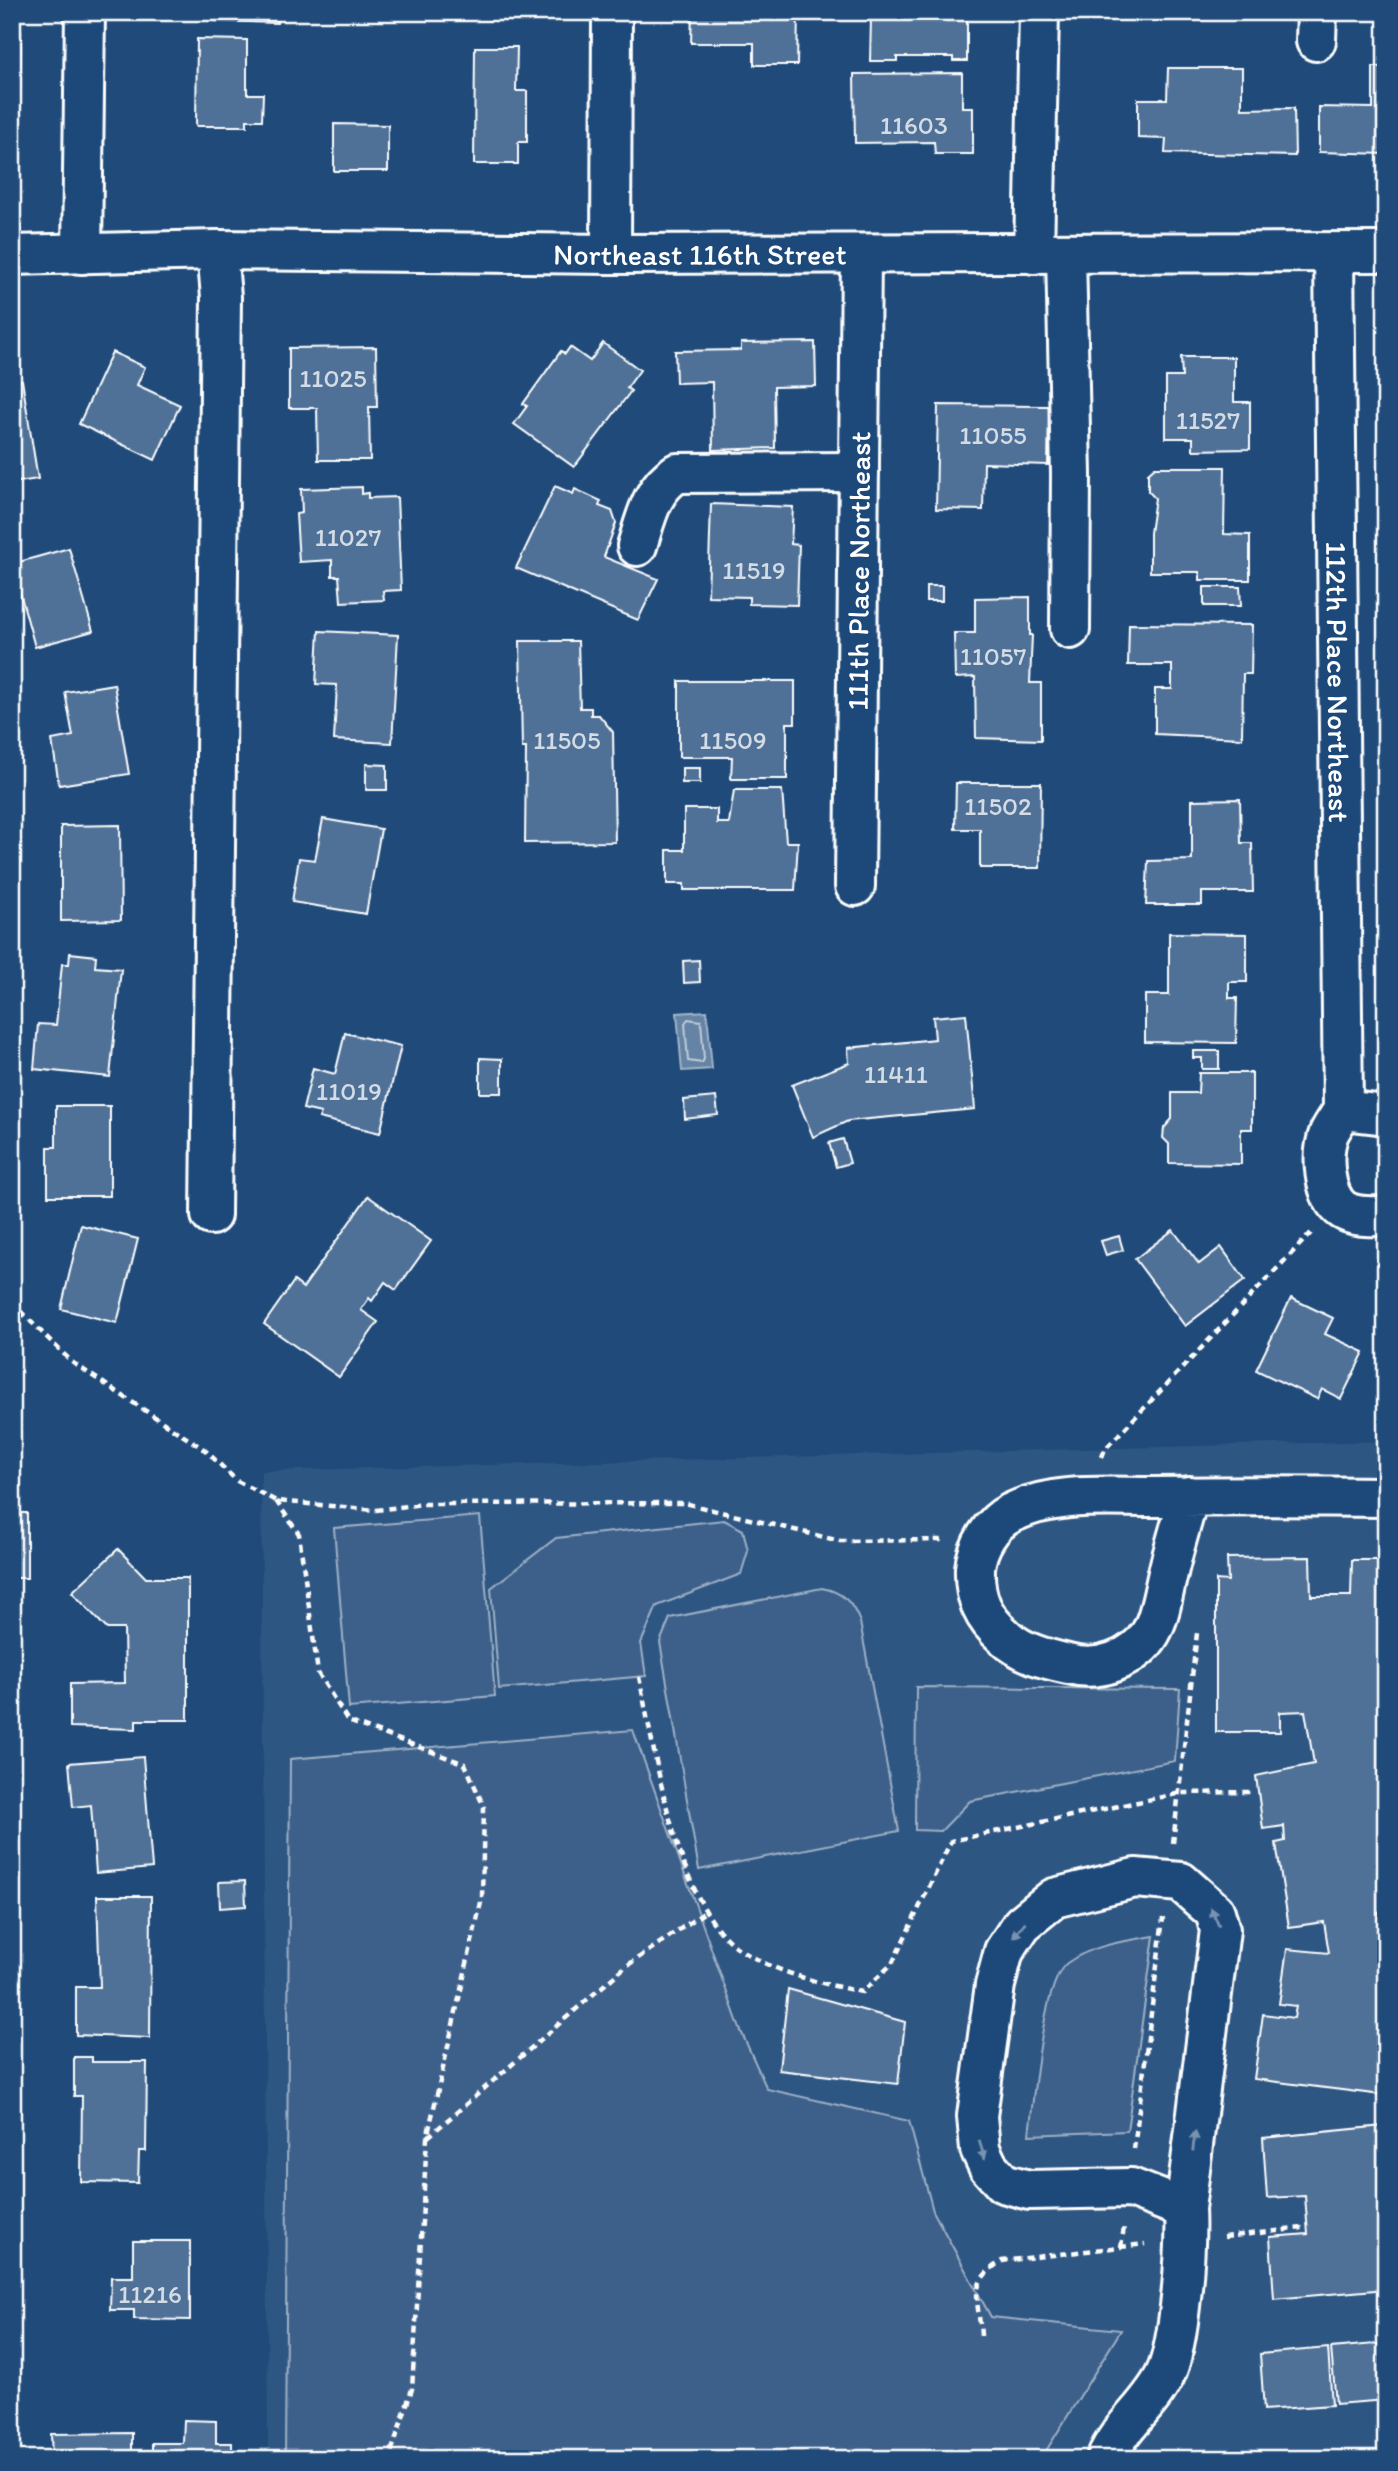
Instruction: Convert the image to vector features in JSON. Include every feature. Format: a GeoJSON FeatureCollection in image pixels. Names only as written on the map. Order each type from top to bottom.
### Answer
{"type":"FeatureCollection","features":[{"type":"Feature","properties":{"kind":"street"},"geometry":{"type":"LineString","coordinates":[[82,254],[85,12]]}},
{"type":"Feature","properties":{"kind":"street"},"geometry":{"type":"LineString","coordinates":[[611,254],[612,12]]}},
{"type":"Feature","properties":{"kind":"street"},"geometry":{"type":"LineString","coordinates":[[1039,12],[1050,254],[1071,474],[1070,629]]}},
{"type":"Feature","properties":{"kind":"street"},"geometry":{"type":"LineString","coordinates":[[211,1215],[221,297],[217,250]]}},
{"type":"Feature","properties":{"kind":"street","name":"Northeast 116th Street"},"geometry":{"type":"LineString","coordinates":[[12,255],[217,250],[611,254],[1386,252]]}},
{"type":"Feature","properties":{"kind":"street","name":"112th Place Northeast"},"geometry":{"type":"LineString","coordinates":[[1334,253],[1343,1110],[1328,1135],[1326,1174],[1331,1196],[1339,1206]]}},
{"type":"Feature","properties":{"kind":"street","name":"111th Place Northeast"},"geometry":{"type":"LineString","coordinates":[[855,886],[861,254]]}},
{"type":"Feature","properties":{"kind":"street"},"geometry":{"type":"LineString","coordinates":[[637,546],[655,493],[665,481],[677,473],[859,472]]}},
{"type":"Feature","properties":{"kind":"street"},"geometry":{"type":"LineString","coordinates":[[1343,1110],[1386,1115]]}},
{"type":"Feature","properties":{"kind":"street"},"geometry":{"type":"LineString","coordinates":[[1339,1206],[1359,1216],[1386,1216]]}},
{"type":"Feature","properties":{"kind":"street"},"geometry":{"type":"LineString","coordinates":[[1189,1496],[1160,1615],[1149,1638],[1133,1654],[1105,1665],[1077,1667],[1044,1659],[1013,1644],[990,1624],[976,1598],[975,1566],[982,1540],[1009,1513],[1051,1500],[1100,1497],[1189,1496],[1386,1497]]}},
{"type":"Feature","properties":{"kind":"street"},"geometry":{"type":"LineString","coordinates":[[1106,2459],[1112,2443],[1165,2375],[1186,2224],[1220,1930],[1216,1912],[1200,1895],[1181,1882],[1135,1878],[1054,1898],[1022,1924],[1004,1951],[995,1985],[977,2116],[980,2149],[988,2166],[1003,2183],[1029,2190],[1131,2188],[1186,2224]]}},
{"type":"Feature","properties":{"kind":"path"},"geometry":{"type":"LineString","coordinates":[[1100,1497],[1098,1470],[1105,1449],[1339,1206]]}},
{"type":"Feature","properties":{"kind":"path"},"geometry":{"type":"LineString","coordinates":[[12,1303],[73,1363],[205,1450],[237,1481],[276,1502],[376,1510],[423,1504],[684,1503],[840,1541],[982,1540]]}},
{"type":"Feature","properties":{"kind":"path"},"geometry":{"type":"LineString","coordinates":[[276,1502],[299,1534],[318,1673],[348,1721],[465,1764],[484,1807],[482,1898],[428,2138],[412,2389],[389,2459]]}},
{"type":"Feature","properties":{"kind":"path"},"geometry":{"type":"LineString","coordinates":[[639,1677],[673,1832],[705,1912],[740,1950],[804,1981],[862,1992],[892,1964],[951,1841],[1181,1794],[1251,1791]]}},
{"type":"Feature","properties":{"kind":"path"},"geometry":{"type":"LineString","coordinates":[[428,2138],[625,1967],[705,1912]]}},
{"type":"Feature","properties":{"kind":"path"},"geometry":{"type":"LineString","coordinates":[[981,2336],[976,2289],[986,2271],[1002,2261],[1186,2224],[1303,2228]]}},
{"type":"Feature","properties":{"kind":"shaded area"},"geometry":{"type":"Polygon","coordinates":[[[1386,1441],[1386,2459],[268,2459],[261,1471],[1386,1441]]]}},
{"type":"Feature","properties":{"kind":"shaded area"},"geometry":{"type":"Polygon","coordinates":[[[480,1516],[495,1696],[349,1708],[334,1528],[480,1516]]]}},
{"type":"Feature","properties":{"kind":"shaded area"},"geometry":{"type":"Polygon","coordinates":[[[724,1520],[743,1530],[748,1551],[741,1574],[657,1606],[641,1643],[646,1676],[499,1689],[491,1588],[556,1538],[724,1520]]]}},
{"type":"Feature","properties":{"kind":"shaded area"},"geometry":{"type":"Polygon","coordinates":[[[822,1588],[836,1592],[846,1599],[860,1622],[899,1831],[699,1870],[660,1642],[670,1618],[822,1588]]]}},
{"type":"Feature","properties":{"kind":"shaded area"},"geometry":{"type":"Polygon","coordinates":[[[916,1687],[1180,1689],[1175,1761],[970,1801],[941,1831],[915,1830],[916,1687]]]}},
{"type":"Feature","properties":{"kind":"shaded area"},"geometry":{"type":"Polygon","coordinates":[[[633,1730],[740,2029],[767,2089],[909,2121],[933,2211],[991,2317],[1121,2330],[1041,2459],[285,2459],[290,1759],[633,1730]]]}},
{"type":"Feature","properties":{"kind":"shaded area"},"geometry":{"type":"Polygon","coordinates":[[[1154,1936],[1127,2131],[1029,2135],[1045,2016],[1059,1974],[1067,1963],[1087,1952],[1154,1936]]]}},
{"type":"Feature","properties":{"kind":"water"},"geometry":{"type":"Polygon","coordinates":[[[707,1011],[712,1069],[682,1071],[677,1013],[707,1011]]]}},
{"type":"Feature","properties":{"kind":"building"},"geometry":{"type":"Polygon","coordinates":[[[216,12],[278,12],[277,23],[216,21],[216,12]]]}},
{"type":"Feature","properties":{"kind":"building"},"geometry":{"type":"Polygon","coordinates":[[[475,12],[523,12],[522,20],[475,19],[475,12]]]}},
{"type":"Feature","properties":{"kind":"building"},"geometry":{"type":"Polygon","coordinates":[[[692,12],[798,12],[797,65],[754,65],[754,43],[691,43],[692,12]]]}},
{"type":"Feature","properties":{"kind":"building"},"geometry":{"type":"Polygon","coordinates":[[[884,12],[967,12],[967,61],[953,61],[953,57],[897,57],[897,61],[870,61],[871,18],[884,18],[884,12]]]}},
{"type":"Feature","properties":{"kind":"building"},"geometry":{"type":"Polygon","coordinates":[[[1180,12],[1264,12],[1264,18],[1180,20],[1180,12]]]}},
{"type":"Feature","properties":{"kind":"building"},"geometry":{"type":"Polygon","coordinates":[[[12,32],[21,32],[20,94],[12,94],[12,32]]]}},
{"type":"Feature","properties":{"kind":"building"},"geometry":{"type":"Polygon","coordinates":[[[197,39],[247,40],[247,94],[263,94],[262,120],[247,120],[247,126],[196,126],[197,39]]]}},
{"type":"Feature","properties":{"kind":"building"},"geometry":{"type":"Polygon","coordinates":[[[475,47],[517,47],[516,91],[527,91],[527,142],[518,142],[518,164],[474,164],[475,47]]]}},
{"type":"Feature","properties":{"kind":"building"},"geometry":{"type":"Polygon","coordinates":[[[1373,67],[1386,67],[1386,154],[1319,152],[1319,107],[1373,108],[1373,67]]]}},
{"type":"Feature","properties":{"kind":"building"},"geometry":{"type":"Polygon","coordinates":[[[1168,68],[1242,68],[1242,109],[1294,108],[1295,156],[1165,153],[1166,139],[1138,138],[1138,99],[1167,99],[1168,68]]]}},
{"type":"Feature","properties":{"kind":"building"},"geometry":{"type":"Polygon","coordinates":[[[962,73],[962,107],[973,107],[973,154],[935,154],[934,142],[855,143],[854,74],[962,73]]]}},
{"type":"Feature","properties":{"kind":"building"},"geometry":{"type":"Polygon","coordinates":[[[334,124],[388,125],[388,171],[334,171],[334,124]]]}},
{"type":"Feature","properties":{"kind":"building"},"geometry":{"type":"Polygon","coordinates":[[[815,342],[816,386],[774,387],[775,448],[713,450],[712,382],[676,383],[675,351],[741,350],[741,343],[815,342]]]}},
{"type":"Feature","properties":{"kind":"building"},"geometry":{"type":"Polygon","coordinates":[[[603,343],[640,370],[627,388],[631,391],[574,467],[514,424],[527,406],[523,404],[561,351],[565,354],[570,347],[590,361],[603,343]]]}},
{"type":"Feature","properties":{"kind":"building"},"geometry":{"type":"Polygon","coordinates":[[[376,347],[377,407],[369,407],[370,460],[318,460],[317,408],[289,408],[289,348],[376,347]]]}},
{"type":"Feature","properties":{"kind":"building"},"geometry":{"type":"Polygon","coordinates":[[[112,352],[145,367],[137,385],[180,405],[155,460],[79,424],[112,352]]]}},
{"type":"Feature","properties":{"kind":"building"},"geometry":{"type":"Polygon","coordinates":[[[1181,357],[1234,357],[1234,402],[1250,402],[1250,449],[1193,450],[1193,438],[1166,438],[1166,377],[1182,377],[1181,357]]]}},
{"type":"Feature","properties":{"kind":"building"},"geometry":{"type":"Polygon","coordinates":[[[22,380],[38,479],[12,483],[12,382],[22,380]]]}},
{"type":"Feature","properties":{"kind":"building"},"geometry":{"type":"Polygon","coordinates":[[[938,405],[1049,406],[1048,465],[984,463],[983,510],[936,509],[938,405]]]}},
{"type":"Feature","properties":{"kind":"building"},"geometry":{"type":"Polygon","coordinates":[[[1155,467],[1225,467],[1224,534],[1250,535],[1250,580],[1200,580],[1200,572],[1150,572],[1150,533],[1155,498],[1148,491],[1148,473],[1155,467]]]}},
{"type":"Feature","properties":{"kind":"building"},"geometry":{"type":"Polygon","coordinates":[[[555,486],[573,494],[575,489],[601,501],[599,506],[612,511],[616,523],[604,557],[658,579],[638,620],[516,568],[555,486]]]}},
{"type":"Feature","properties":{"kind":"building"},"geometry":{"type":"Polygon","coordinates":[[[362,487],[362,494],[368,493],[368,498],[397,497],[401,590],[383,591],[384,600],[341,602],[339,576],[332,576],[332,560],[299,562],[296,514],[302,513],[301,489],[362,487]]]}},
{"type":"Feature","properties":{"kind":"building"},"geometry":{"type":"Polygon","coordinates":[[[711,504],[793,507],[791,544],[799,545],[797,605],[749,604],[749,597],[708,596],[711,504]]]}},
{"type":"Feature","properties":{"kind":"building"},"geometry":{"type":"Polygon","coordinates":[[[69,548],[93,631],[35,647],[12,564],[69,548]]]}},
{"type":"Feature","properties":{"kind":"building"},"geometry":{"type":"Polygon","coordinates":[[[926,586],[942,586],[942,601],[926,601],[926,586]]]}},
{"type":"Feature","properties":{"kind":"building"},"geometry":{"type":"Polygon","coordinates":[[[1204,587],[1240,587],[1241,606],[1204,606],[1204,587]]]}},
{"type":"Feature","properties":{"kind":"building"},"geometry":{"type":"Polygon","coordinates":[[[1030,597],[1030,683],[1041,683],[1041,740],[976,738],[975,677],[955,678],[954,633],[975,633],[975,598],[1030,597]]]}},
{"type":"Feature","properties":{"kind":"building"},"geometry":{"type":"Polygon","coordinates":[[[1129,624],[1252,625],[1251,674],[1243,674],[1242,738],[1155,734],[1155,689],[1172,689],[1172,665],[1128,665],[1129,624]]]}},
{"type":"Feature","properties":{"kind":"building"},"geometry":{"type":"Polygon","coordinates":[[[319,631],[398,635],[392,743],[334,740],[337,685],[316,684],[319,631]]]}},
{"type":"Feature","properties":{"kind":"building"},"geometry":{"type":"Polygon","coordinates":[[[520,641],[578,641],[580,708],[591,708],[591,715],[599,715],[613,732],[615,842],[525,843],[526,748],[522,748],[520,641]]]}},
{"type":"Feature","properties":{"kind":"building"},"geometry":{"type":"Polygon","coordinates":[[[679,681],[795,681],[795,723],[787,723],[787,779],[731,779],[732,757],[679,757],[679,681]]]}},
{"type":"Feature","properties":{"kind":"building"},"geometry":{"type":"Polygon","coordinates":[[[114,684],[129,774],[59,785],[52,740],[73,736],[65,692],[114,684]]]}},
{"type":"Feature","properties":{"kind":"building"},"geometry":{"type":"Polygon","coordinates":[[[366,764],[387,765],[387,790],[366,790],[366,764]]]}},
{"type":"Feature","properties":{"kind":"building"},"geometry":{"type":"Polygon","coordinates":[[[682,768],[700,768],[700,783],[682,783],[682,768]]]}},
{"type":"Feature","properties":{"kind":"building"},"geometry":{"type":"Polygon","coordinates":[[[956,783],[1041,783],[1040,868],[980,868],[980,829],[955,829],[956,783]]]}},
{"type":"Feature","properties":{"kind":"building"},"geometry":{"type":"Polygon","coordinates":[[[734,790],[782,790],[786,842],[798,842],[795,890],[684,890],[684,884],[667,884],[667,850],[684,850],[684,809],[717,809],[717,823],[729,823],[734,790]]]}},
{"type":"Feature","properties":{"kind":"building"},"geometry":{"type":"Polygon","coordinates":[[[1240,799],[1241,843],[1252,843],[1253,892],[1202,892],[1202,905],[1146,905],[1148,861],[1192,860],[1192,800],[1240,799]]]}},
{"type":"Feature","properties":{"kind":"building"},"geometry":{"type":"Polygon","coordinates":[[[323,819],[381,829],[366,914],[292,902],[299,858],[315,860],[323,819]]]}},
{"type":"Feature","properties":{"kind":"building"},"geometry":{"type":"Polygon","coordinates":[[[120,825],[121,920],[61,921],[61,826],[120,825]]]}},
{"type":"Feature","properties":{"kind":"building"},"geometry":{"type":"Polygon","coordinates":[[[1169,933],[1247,934],[1247,982],[1229,982],[1229,998],[1237,998],[1236,1043],[1145,1042],[1145,995],[1169,995],[1169,933]]]}},
{"type":"Feature","properties":{"kind":"building"},"geometry":{"type":"Polygon","coordinates":[[[70,953],[96,956],[95,967],[121,969],[110,1077],[34,1069],[38,1024],[56,1025],[62,964],[69,964],[70,953]]]}},
{"type":"Feature","properties":{"kind":"building"},"geometry":{"type":"Polygon","coordinates":[[[699,960],[700,982],[684,983],[683,961],[699,960]]]}},
{"type":"Feature","properties":{"kind":"building"},"geometry":{"type":"Polygon","coordinates":[[[966,1014],[975,1109],[848,1121],[813,1137],[792,1085],[849,1063],[848,1048],[935,1039],[933,1017],[966,1014]]]}},
{"type":"Feature","properties":{"kind":"building"},"geometry":{"type":"Polygon","coordinates":[[[345,1033],[401,1046],[380,1133],[319,1118],[321,1113],[303,1109],[313,1068],[335,1074],[345,1033]]]}},
{"type":"Feature","properties":{"kind":"building"},"geometry":{"type":"Polygon","coordinates":[[[1193,1051],[1219,1051],[1219,1069],[1202,1069],[1202,1058],[1193,1058],[1193,1051]]]}},
{"type":"Feature","properties":{"kind":"building"},"geometry":{"type":"Polygon","coordinates":[[[480,1058],[502,1059],[502,1093],[480,1093],[480,1058]]]}},
{"type":"Feature","properties":{"kind":"building"},"geometry":{"type":"Polygon","coordinates":[[[1199,1073],[1252,1073],[1252,1129],[1241,1129],[1241,1164],[1169,1163],[1169,1144],[1163,1138],[1164,1128],[1172,1119],[1172,1093],[1198,1093],[1199,1073]]]}},
{"type":"Feature","properties":{"kind":"building"},"geometry":{"type":"Polygon","coordinates":[[[716,1097],[718,1115],[685,1119],[684,1100],[716,1097]]]}},
{"type":"Feature","properties":{"kind":"building"},"geometry":{"type":"Polygon","coordinates":[[[56,1106],[110,1106],[110,1196],[48,1196],[48,1147],[56,1147],[56,1106]]]}},
{"type":"Feature","properties":{"kind":"building"},"geometry":{"type":"Polygon","coordinates":[[[843,1139],[850,1163],[836,1167],[829,1143],[843,1139]]]}},
{"type":"Feature","properties":{"kind":"building"},"geometry":{"type":"Polygon","coordinates":[[[368,1196],[431,1241],[396,1290],[385,1282],[372,1301],[369,1298],[361,1310],[378,1322],[339,1377],[264,1324],[294,1281],[303,1288],[368,1196]]]}},
{"type":"Feature","properties":{"kind":"building"},"geometry":{"type":"Polygon","coordinates":[[[81,1225],[138,1239],[117,1323],[61,1309],[81,1225]]]}},
{"type":"Feature","properties":{"kind":"building"},"geometry":{"type":"Polygon","coordinates":[[[1173,1230],[1199,1264],[1221,1247],[1245,1280],[1185,1326],[1135,1259],[1173,1230]]]}},
{"type":"Feature","properties":{"kind":"building"},"geometry":{"type":"Polygon","coordinates":[[[1119,1236],[1123,1250],[1106,1255],[1101,1241],[1119,1236]]]}},
{"type":"Feature","properties":{"kind":"building"},"geometry":{"type":"Polygon","coordinates":[[[1291,1298],[1333,1318],[1325,1334],[1364,1352],[1341,1399],[1322,1389],[1317,1399],[1256,1370],[1291,1298]]]}},
{"type":"Feature","properties":{"kind":"building"},"geometry":{"type":"Polygon","coordinates":[[[12,1513],[27,1513],[27,1578],[12,1578],[12,1513]]]}},
{"type":"Feature","properties":{"kind":"building"},"geometry":{"type":"Polygon","coordinates":[[[118,1549],[146,1578],[188,1578],[188,1720],[136,1720],[136,1729],[70,1727],[70,1684],[125,1683],[124,1629],[107,1629],[72,1592],[118,1549]]]}},
{"type":"Feature","properties":{"kind":"building"},"geometry":{"type":"Polygon","coordinates":[[[1310,1557],[1311,1596],[1351,1596],[1352,1560],[1386,1560],[1386,1910],[1378,1912],[1386,1958],[1379,1961],[1386,1986],[1386,2289],[1274,2299],[1270,2237],[1308,2234],[1305,2196],[1267,2198],[1263,2138],[1383,2126],[1381,2095],[1254,2079],[1263,2014],[1294,2018],[1296,2006],[1279,2004],[1287,1949],[1329,1953],[1324,1922],[1289,1927],[1276,1843],[1285,1841],[1284,1826],[1263,1829],[1256,1776],[1314,1764],[1305,1711],[1280,1712],[1280,1732],[1216,1732],[1216,1580],[1228,1581],[1227,1558],[1310,1557]]]}},
{"type":"Feature","properties":{"kind":"building"},"geometry":{"type":"Polygon","coordinates":[[[143,1757],[152,1868],[96,1873],[91,1805],[73,1807],[69,1763],[143,1757]]]}},
{"type":"Feature","properties":{"kind":"building"},"geometry":{"type":"Polygon","coordinates":[[[245,1881],[246,1906],[220,1908],[219,1882],[245,1881]]]}},
{"type":"Feature","properties":{"kind":"building"},"geometry":{"type":"Polygon","coordinates":[[[97,1896],[151,1896],[150,2038],[76,2035],[76,1987],[100,1987],[97,1896]]]}},
{"type":"Feature","properties":{"kind":"building"},"geometry":{"type":"Polygon","coordinates":[[[788,1989],[905,2022],[898,2084],[779,2070],[788,1989]]]}},
{"type":"Feature","properties":{"kind":"building"},"geometry":{"type":"Polygon","coordinates":[[[74,2057],[92,2057],[92,2062],[147,2062],[146,2151],[139,2151],[138,2183],[81,2182],[82,2096],[74,2096],[74,2057]]]}},
{"type":"Feature","properties":{"kind":"building"},"geometry":{"type":"Polygon","coordinates":[[[133,2241],[190,2241],[190,2320],[134,2319],[134,2310],[110,2310],[111,2277],[133,2277],[133,2241]]]}},
{"type":"Feature","properties":{"kind":"building"},"geometry":{"type":"Polygon","coordinates":[[[1386,2343],[1386,2400],[1336,2404],[1331,2348],[1386,2343]]]}},
{"type":"Feature","properties":{"kind":"building"},"geometry":{"type":"Polygon","coordinates":[[[1328,2348],[1332,2405],[1264,2410],[1260,2354],[1328,2348]]]}},
{"type":"Feature","properties":{"kind":"building"},"geometry":{"type":"Polygon","coordinates":[[[184,2420],[216,2421],[216,2443],[232,2443],[232,2459],[152,2459],[152,2443],[183,2443],[184,2420]]]}},
{"type":"Feature","properties":{"kind":"building"},"geometry":{"type":"Polygon","coordinates":[[[132,2433],[132,2459],[52,2459],[51,2434],[132,2433]]]}}]}
